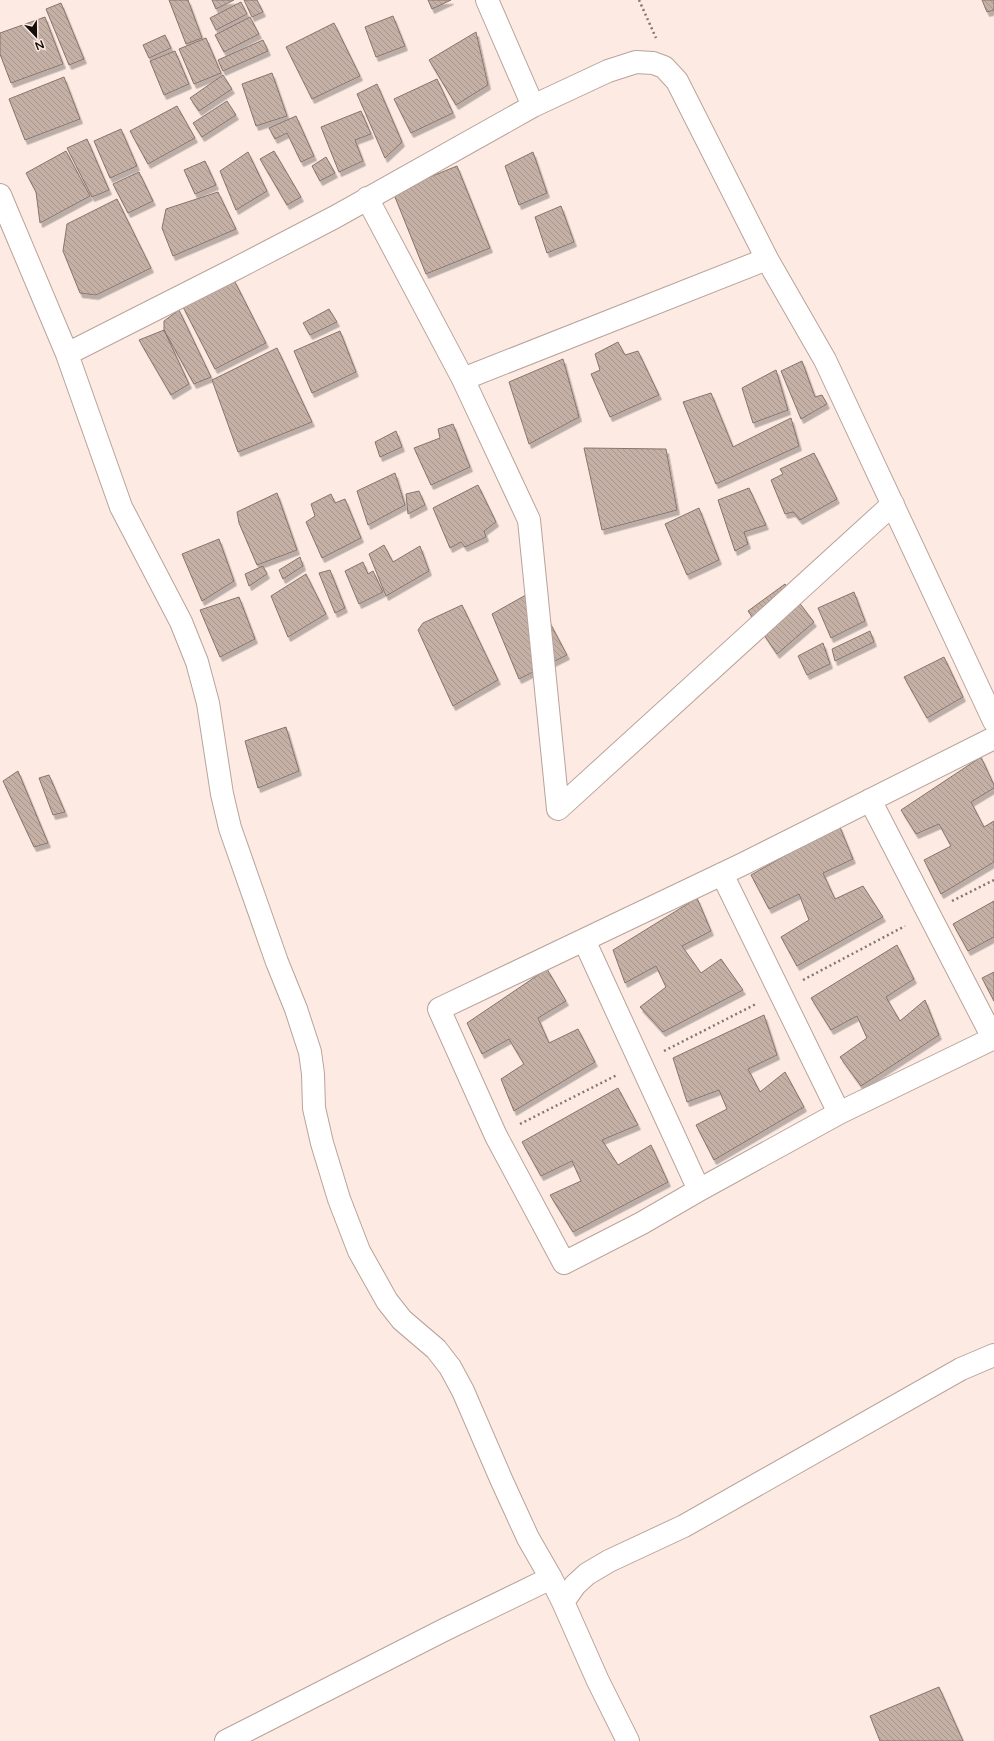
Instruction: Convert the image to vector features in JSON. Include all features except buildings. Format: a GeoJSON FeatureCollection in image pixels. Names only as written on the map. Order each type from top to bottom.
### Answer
{"type":"FeatureCollection","features":[{"type":"Feature","properties":{"kind":"street"},"geometry":{"type":"LineString","coordinates":[[487,0],[533,106]]}},
{"type":"Feature","properties":{"kind":"street"},"geometry":{"type":"LineString","coordinates":[[66,354],[240,267],[533,106],[608,71],[636,62],[653,63],[664,67],[677,81],[767,259],[825,360],[994,721]]}},
{"type":"Feature","properties":{"kind":"street"},"geometry":{"type":"LineString","coordinates":[[0,195],[66,354],[121,507],[181,622],[197,662],[208,703],[222,794],[230,828],[277,962],[296,1008],[305,1038],[313,1074],[314,1108],[322,1143],[339,1199],[356,1243],[387,1301],[402,1320],[436,1349],[450,1367],[463,1391],[528,1538],[563,1602],[598,1681],[628,1741]]}},
{"type":"Feature","properties":{"kind":"street"},"geometry":{"type":"LineString","coordinates":[[368,198],[463,379],[529,520],[558,810],[893,504]]}},
{"type":"Feature","properties":{"kind":"street"},"geometry":{"type":"LineString","coordinates":[[463,379],[767,259]]}},
{"type":"Feature","properties":{"kind":"street"},"geometry":{"type":"LineString","coordinates":[[870,800],[993,1038],[839,1113],[642,1223],[564,1263],[496,1136],[439,1009],[722,874],[870,800],[994,738]]}},
{"type":"Feature","properties":{"kind":"street"},"geometry":{"type":"LineString","coordinates":[[722,874],[839,1113]]}},
{"type":"Feature","properties":{"kind":"street"},"geometry":{"type":"LineString","coordinates":[[584,940],[699,1190]]}},
{"type":"Feature","properties":{"kind":"street"},"geometry":{"type":"LineString","coordinates":[[563,1602],[575,1585],[587,1574],[609,1561],[684,1526],[961,1369],[994,1355]]}},
{"type":"Feature","properties":{"kind":"street"},"geometry":{"type":"LineString","coordinates":[[226,1741],[444,1630],[551,1578]]}},
{"type":"Feature","properties":{"kind":"path"},"geometry":{"type":"LineString","coordinates":[[496,1136],[780,992],[928,913],[994,880]]}}]}
